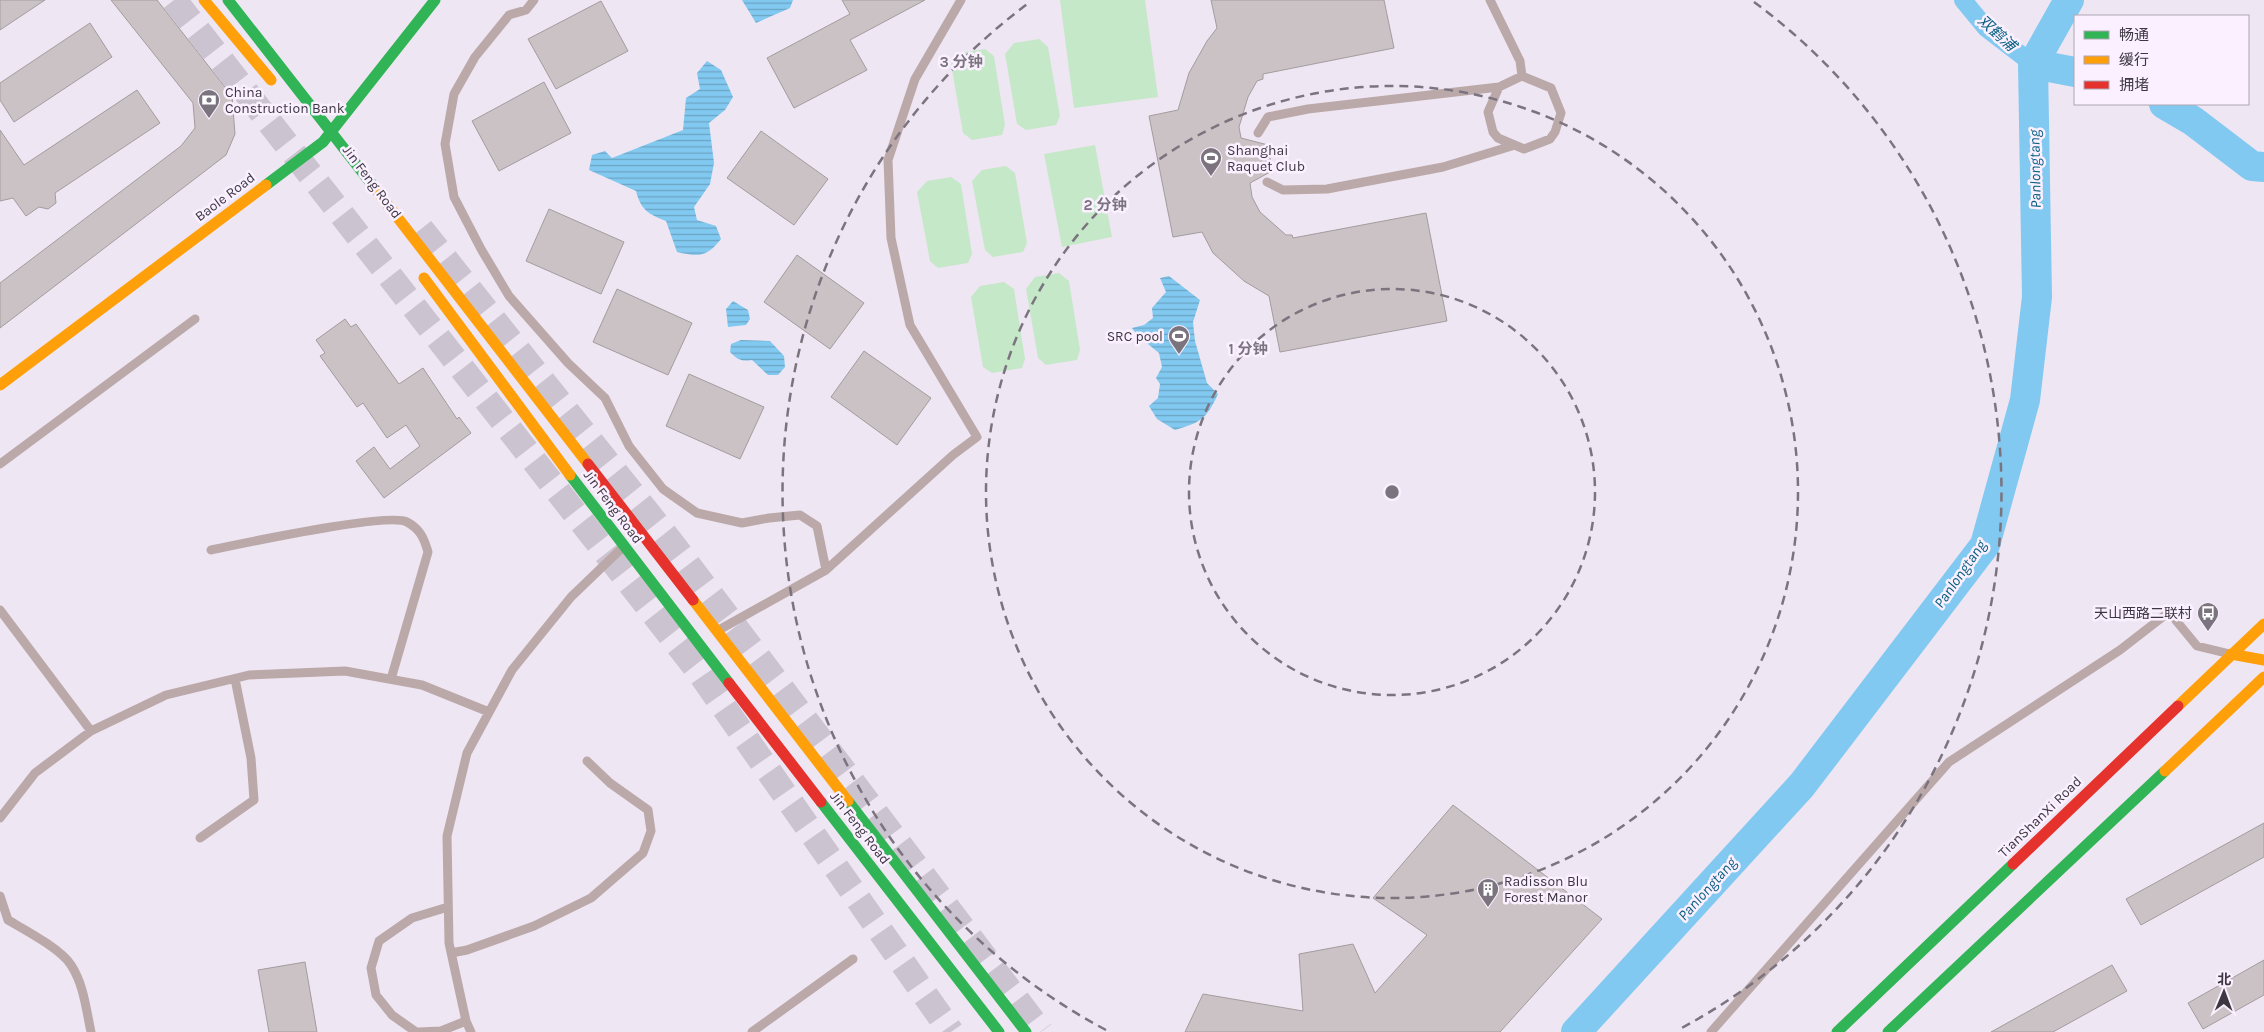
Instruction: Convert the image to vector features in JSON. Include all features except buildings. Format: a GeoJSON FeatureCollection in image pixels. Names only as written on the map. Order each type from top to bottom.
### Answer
{"type":"FeatureCollection","features":[{"type":"Feature","properties":{"kind":"main road"},"geometry":{"type":"LineString","coordinates":[[204,0],[280,90]]}},
{"type":"Feature","properties":{"kind":"main road"},"geometry":{"type":"LineString","coordinates":[[228,0],[331,132],[706,637],[1026,1032]]}},
{"type":"Feature","properties":{"kind":"main road","name":"Baole Road"},"geometry":{"type":"LineString","coordinates":[[0,385],[323,142],[435,0]]}},
{"type":"Feature","properties":{"kind":"main road","name":"Jin Feng Road"},"geometry":{"type":"LineString","coordinates":[[418,269],[624,546],[706,637],[999,1032]]}},
{"type":"Feature","properties":{"kind":"main road","name":"TianShanXi Road"},"geometry":{"type":"LineString","coordinates":[[1837,1032],[2264,624]]}},
{"type":"Feature","properties":{"kind":"main road"},"geometry":{"type":"LineString","coordinates":[[2231,654],[2264,660]]}},
{"type":"Feature","properties":{"kind":"main road"},"geometry":{"type":"LineString","coordinates":[[1888,1032],[2264,677]]}},
{"type":"Feature","properties":{"kind":"lane"},"geometry":{"type":"LineString","coordinates":[[534,0],[526,10],[509,15],[475,57],[454,94],[445,144],[454,197],[508,296],[568,363],[605,398],[629,446],[663,489],[697,513],[742,524],[769,518],[800,515],[817,526],[826,570]]}},
{"type":"Feature","properties":{"kind":"lane"},"geometry":{"type":"LineString","coordinates":[[706,637],[826,570],[953,454],[977,437],[910,325],[891,238],[888,160],[915,79],[961,0]]}},
{"type":"Feature","properties":{"kind":"lane"},"geometry":{"type":"LineString","coordinates":[[1490,0],[1520,61],[1522,76]]}},
{"type":"Feature","properties":{"kind":"lane"},"geometry":{"type":"LineString","coordinates":[[1258,133],[1268,117],[1308,109],[1499,87],[1522,76],[1551,88],[1561,114],[1555,132],[1550,139],[1524,149],[1498,138],[1493,132],[1488,112],[1499,87]]}},
{"type":"Feature","properties":{"kind":"lane"},"geometry":{"type":"LineString","coordinates":[[1268,182],[1283,190],[1327,189],[1443,168],[1516,145]]}},
{"type":"Feature","properties":{"kind":"lane"},"geometry":{"type":"LineString","coordinates":[[0,464],[195,319]]}},
{"type":"Feature","properties":{"kind":"lane"},"geometry":{"type":"LineString","coordinates":[[210,550],[377,520],[405,521],[422,534],[428,552],[391,679]]}},
{"type":"Feature","properties":{"kind":"lane"},"geometry":{"type":"LineString","coordinates":[[472,1032],[466,1021],[449,943],[448,907],[447,836],[467,753],[512,670],[570,597],[624,546]]}},
{"type":"Feature","properties":{"kind":"lane"},"geometry":{"type":"LineString","coordinates":[[0,610],[92,731]]}},
{"type":"Feature","properties":{"kind":"lane"},"geometry":{"type":"LineString","coordinates":[[1711,1032],[1949,762],[2120,650],[2169,612],[2197,646],[2231,654]]}},
{"type":"Feature","properties":{"kind":"lane"},"geometry":{"type":"LineString","coordinates":[[0,818],[35,773],[92,731],[166,695],[249,675],[345,671],[422,684],[489,712]]}},
{"type":"Feature","properties":{"kind":"lane"},"geometry":{"type":"LineString","coordinates":[[200,838],[254,800],[252,758],[235,679]]}},
{"type":"Feature","properties":{"kind":"lane"},"geometry":{"type":"LineString","coordinates":[[451,953],[467,950],[534,926],[591,898],[643,853],[651,831],[648,810],[610,783],[587,761]]}},
{"type":"Feature","properties":{"kind":"lane"},"geometry":{"type":"LineString","coordinates":[[0,896],[8,920],[45,944],[70,964],[83,990],[91,1032]]}},
{"type":"Feature","properties":{"kind":"lane"},"geometry":{"type":"LineString","coordinates":[[448,907],[412,918],[379,941],[371,968],[376,995],[392,1015],[417,1032],[441,1031],[466,1021]]}},
{"type":"Feature","properties":{"kind":"lane"},"geometry":{"type":"LineString","coordinates":[[752,1032],[853,959]]}},
{"type":"Feature","properties":{"kind":"green space"},"geometry":{"type":"Polygon","coordinates":[[[1060,0],[1145,0],[1158,97],[1074,108],[1060,0]]]}},
{"type":"Feature","properties":{"kind":"green space"},"geometry":{"type":"Polygon","coordinates":[[[1039,39],[1048,47],[1060,116],[1056,125],[1026,130],[1017,124],[1005,54],[1014,43],[1039,39]]]}},
{"type":"Feature","properties":{"kind":"green space"},"geometry":{"type":"Polygon","coordinates":[[[985,49],[994,56],[1005,125],[1002,135],[972,140],[963,133],[951,64],[960,53],[985,49]]]}},
{"type":"Feature","properties":{"kind":"green space"},"geometry":{"type":"Polygon","coordinates":[[[1095,145],[1112,237],[1062,247],[1044,154],[1095,145]]]}},
{"type":"Feature","properties":{"kind":"green space"},"geometry":{"type":"Polygon","coordinates":[[[1006,166],[1015,173],[1027,243],[1023,252],[993,257],[985,250],[972,181],[982,170],[1006,166]]]}},
{"type":"Feature","properties":{"kind":"green space"},"geometry":{"type":"Polygon","coordinates":[[[951,177],[961,184],[972,254],[968,263],[938,268],[930,261],[917,192],[927,181],[951,177]]]}},
{"type":"Feature","properties":{"kind":"green space"},"geometry":{"type":"Polygon","coordinates":[[[1059,273],[1069,281],[1080,350],[1077,360],[1046,365],[1038,358],[1026,289],[1035,277],[1059,273]]]}},
{"type":"Feature","properties":{"kind":"green space"},"geometry":{"type":"Polygon","coordinates":[[[1004,282],[1014,289],[1025,359],[1022,368],[992,373],[983,367],[971,297],[980,286],[1004,282]]]}},
{"type":"Feature","properties":{"kind":"water"},"geometry":{"type":"Polygon","coordinates":[[[742,0],[793,0],[790,8],[756,23],[742,0]]]}},
{"type":"Feature","properties":{"kind":"water"},"geometry":{"type":"Polygon","coordinates":[[[707,61],[721,70],[733,97],[725,110],[709,123],[714,163],[710,184],[694,207],[697,220],[716,226],[721,239],[707,252],[691,255],[677,252],[666,221],[654,216],[643,207],[636,191],[589,170],[592,155],[605,151],[612,158],[683,130],[686,98],[700,89],[697,73],[707,61]]]}},
{"type":"Feature","properties":{"kind":"water","name":"SRC pool"},"geometry":{"type":"Polygon","coordinates":[[[1169,276],[1200,300],[1193,322],[1195,341],[1207,383],[1218,394],[1210,409],[1202,418],[1191,425],[1175,430],[1157,419],[1149,406],[1158,398],[1160,384],[1156,378],[1162,367],[1159,353],[1138,336],[1132,328],[1144,325],[1153,318],[1152,308],[1166,292],[1160,278],[1169,276]]]}},
{"type":"Feature","properties":{"kind":"water"},"geometry":{"type":"Polygon","coordinates":[[[733,301],[748,310],[750,319],[746,325],[728,327],[726,309],[733,301]]]}},
{"type":"Feature","properties":{"kind":"water"},"geometry":{"type":"Polygon","coordinates":[[[741,340],[770,341],[784,356],[785,367],[778,375],[768,375],[752,360],[745,361],[737,358],[730,352],[731,344],[741,340]]]}},
{"type":"Feature","properties":{"kind":"waterway","name":"双鹤浦"},"geometry":{"type":"LineString","coordinates":[[1963,0],[1986,28],[2033,64]]}},
{"type":"Feature","properties":{"kind":"waterway","name":"Panlongtang"},"geometry":{"type":"LineString","coordinates":[[1576,1032],[1802,785],[1985,545],[2025,400],[2037,297],[2033,64],[2069,0]]}},
{"type":"Feature","properties":{"kind":"waterway"},"geometry":{"type":"LineString","coordinates":[[2033,64],[2074,72]]}},
{"type":"Feature","properties":{"kind":"waterway"},"geometry":{"type":"LineString","coordinates":[[2166,105],[2193,121],[2252,166],[2264,167]]}},
{"type":"Feature","properties":{"kind":"tunnel"},"geometry":{"type":"LineString","coordinates":[[174,0],[700,673],[951,1032]]}},
{"type":"Feature","properties":{"kind":"tunnel"},"geometry":{"type":"LineString","coordinates":[[421,229],[670,541],[1041,1032]]}},
{"type":"Feature","properties":{"kind":"traffic: fast"},"geometry":{"type":"LineString","coordinates":[[228,0],[374,187]]}},
{"type":"Feature","properties":{"kind":"traffic: fast"},"geometry":{"type":"LineString","coordinates":[[266,185],[323,142],[435,0]]}},
{"type":"Feature","properties":{"kind":"traffic: fast"},"geometry":{"type":"LineString","coordinates":[[570,475],[729,683]]}},
{"type":"Feature","properties":{"kind":"traffic: fast"},"geometry":{"type":"LineString","coordinates":[[1888,1032],[2165,771]]}},
{"type":"Feature","properties":{"kind":"traffic: fast"},"geometry":{"type":"LineString","coordinates":[[848,801],[1026,1032]]}},
{"type":"Feature","properties":{"kind":"traffic: fast"},"geometry":{"type":"LineString","coordinates":[[821,802],[999,1032]]}},
{"type":"Feature","properties":{"kind":"traffic: fast"},"geometry":{"type":"LineString","coordinates":[[1837,1032],[2013,864]]}},
{"type":"Feature","properties":{"kind":"traffic: slow"},"geometry":{"type":"LineString","coordinates":[[204,0],[271,80]]}},
{"type":"Feature","properties":{"kind":"traffic: slow"},"geometry":{"type":"LineString","coordinates":[[0,385],[266,185]]}},
{"type":"Feature","properties":{"kind":"traffic: slow"},"geometry":{"type":"LineString","coordinates":[[374,187],[588,464]]}},
{"type":"Feature","properties":{"kind":"traffic: slow"},"geometry":{"type":"LineString","coordinates":[[424,278],[570,475]]}},
{"type":"Feature","properties":{"kind":"traffic: slow"},"geometry":{"type":"LineString","coordinates":[[693,600],[848,801]]}},
{"type":"Feature","properties":{"kind":"traffic: slow"},"geometry":{"type":"LineString","coordinates":[[2178,706],[2264,624]]}},
{"type":"Feature","properties":{"kind":"traffic: slow"},"geometry":{"type":"LineString","coordinates":[[2231,654],[2264,660]]}},
{"type":"Feature","properties":{"kind":"traffic: slow"},"geometry":{"type":"LineString","coordinates":[[2165,771],[2264,677]]}},
{"type":"Feature","properties":{"kind":"traffic: jam"},"geometry":{"type":"LineString","coordinates":[[588,464],[693,600]]}},
{"type":"Feature","properties":{"kind":"traffic: jam"},"geometry":{"type":"LineString","coordinates":[[729,683],[821,802]]}},
{"type":"Feature","properties":{"kind":"traffic: jam"},"geometry":{"type":"LineString","coordinates":[[2013,864],[2178,706]]}},
{"type":"Feature","properties":{"kind":"place","name":"China Construction Bank"},"geometry":{"type":"Point","coordinates":[209,119]}},
{"type":"Feature","properties":{"kind":"place","name":"Shanghai Raquet Club"},"geometry":{"type":"Point","coordinates":[1211,177]}},
{"type":"Feature","properties":{"kind":"place","name":"SRC pool"},"geometry":{"type":"Point","coordinates":[1179,355]}},
{"type":"Feature","properties":{"kind":"place","name":"天山西路二联村"},"geometry":{"type":"Point","coordinates":[2208,632]}},
{"type":"Feature","properties":{"kind":"place","name":"Radisson Blu Forest Manor"},"geometry":{"type":"Point","coordinates":[1488,908]}}]}
